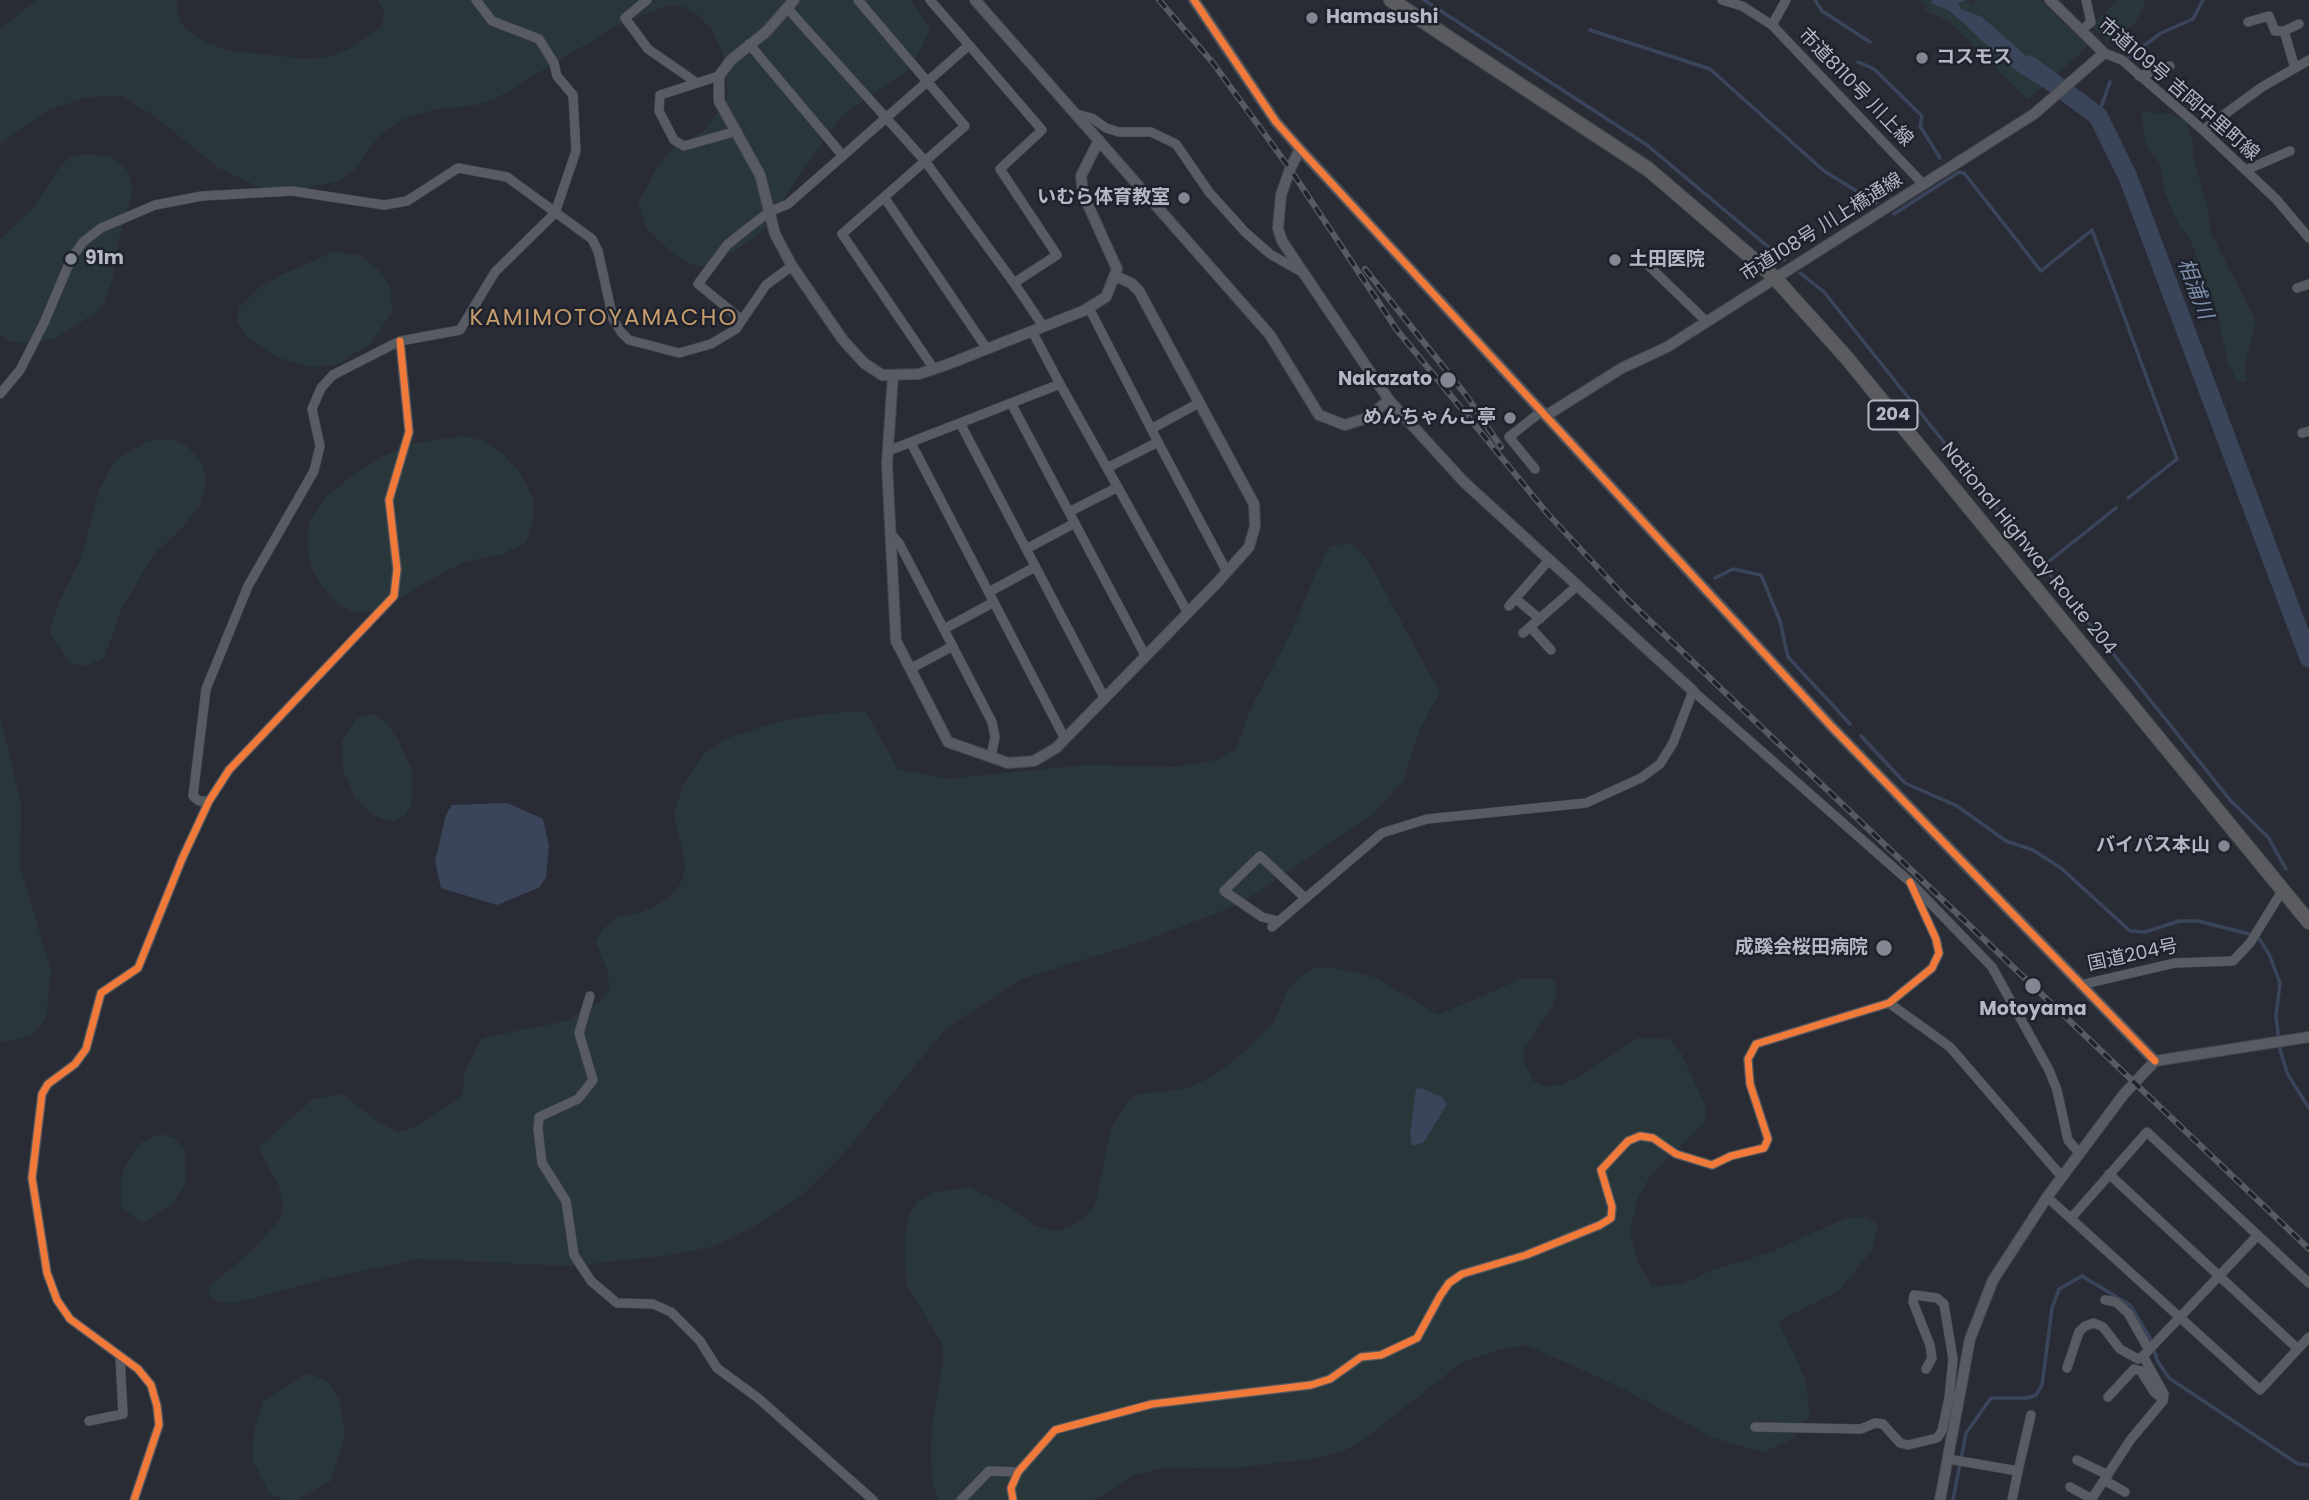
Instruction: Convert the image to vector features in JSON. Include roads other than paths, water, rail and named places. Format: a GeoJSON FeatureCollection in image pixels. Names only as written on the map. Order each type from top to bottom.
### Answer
{"type":"FeatureCollection","features":[{"type":"Feature","properties":{"kind":"highway","name":"National Highway Route 204"},"geometry":{"type":"LineString","coordinates":[[1391,0],[1648,170],[1774,277],[1846,357],[2309,922]]}},
{"type":"Feature","properties":{"kind":"street"},"geometry":{"type":"LineString","coordinates":[[209,801],[199,801],[193,796],[206,689],[248,586],[313,471],[320,446],[312,409],[316,399],[333,375],[400,341],[460,330],[495,272],[555,213],[576,150],[577,113],[573,95],[557,76],[554,64],[539,39],[492,21],[476,0]]}},
{"type":"Feature","properties":{"kind":"street"},"geometry":{"type":"LineString","coordinates":[[647,0],[625,18],[648,49],[697,83]]}},
{"type":"Feature","properties":{"kind":"street"},"geometry":{"type":"LineString","coordinates":[[858,0],[965,126],[842,234],[934,369]]}},
{"type":"Feature","properties":{"kind":"street"},"geometry":{"type":"LineString","coordinates":[[930,0],[1042,130],[1000,169],[1058,255],[1014,283]]}},
{"type":"Feature","properties":{"kind":"street"},"geometry":{"type":"LineString","coordinates":[[975,0],[1269,335],[1319,415],[1345,425],[1367,418],[1389,400]]}},
{"type":"Feature","properties":{"kind":"street"},"geometry":{"type":"LineString","coordinates":[[1194,0],[1276,122],[1300,149],[1838,733],[2155,1061]]}},
{"type":"Feature","properties":{"kind":"street","name":"市道8110号 川上線"},"geometry":{"type":"LineString","coordinates":[[1722,0],[1742,3],[1772,25],[1923,184]]}},
{"type":"Feature","properties":{"kind":"street"},"geometry":{"type":"LineString","coordinates":[[1772,25],[1786,0]]}},
{"type":"Feature","properties":{"kind":"street","name":"市道109号 吉岡中里町線"},"geometry":{"type":"LineString","coordinates":[[2050,0],[2104,52],[2122,60],[2203,130],[2276,199],[2309,238]]}},
{"type":"Feature","properties":{"kind":"street"},"geometry":{"type":"LineString","coordinates":[[2082,30],[2091,22],[2086,0]]}},
{"type":"Feature","properties":{"kind":"street"},"geometry":{"type":"LineString","coordinates":[[737,131],[684,146],[674,140],[659,110],[660,95],[719,76],[791,4],[925,161],[1043,326]]}},
{"type":"Feature","properties":{"kind":"street"},"geometry":{"type":"LineString","coordinates":[[2248,22],[2269,16],[2275,30],[2284,31],[2299,24]]}},
{"type":"Feature","properties":{"kind":"street"},"geometry":{"type":"LineString","coordinates":[[2284,31],[2295,68]]}},
{"type":"Feature","properties":{"kind":"street"},"geometry":{"type":"LineString","coordinates":[[749,44],[843,156]]}},
{"type":"Feature","properties":{"kind":"street"},"geometry":{"type":"LineString","coordinates":[[742,320],[698,284],[727,246],[769,212],[788,204],[969,45]]}},
{"type":"Feature","properties":{"kind":"street","name":"市道108号 川上橋通線"},"geometry":{"type":"LineString","coordinates":[[1544,413],[1622,368],[1667,348],[1774,277],[2034,114],[2104,52]]}},
{"type":"Feature","properties":{"kind":"street"},"geometry":{"type":"LineString","coordinates":[[2203,130],[2252,94],[2309,60]]}},
{"type":"Feature","properties":{"kind":"street"},"geometry":{"type":"LineString","coordinates":[[2139,76],[2170,66]]}},
{"type":"Feature","properties":{"kind":"street"},"geometry":{"type":"LineString","coordinates":[[719,76],[719,100],[760,175],[775,233],[792,266],[843,340],[864,363],[882,375],[919,374],[934,369],[1088,308],[1106,297],[1117,269],[1083,194],[1081,176],[1099,140]]}},
{"type":"Feature","properties":{"kind":"street"},"geometry":{"type":"LineString","coordinates":[[1076,114],[1092,118],[1106,128],[1119,132],[1151,132],[1176,144],[1209,192],[1245,232],[1270,254],[1300,271]]}},
{"type":"Feature","properties":{"kind":"street"},"geometry":{"type":"LineString","coordinates":[[1300,149],[1281,195],[1278,228],[1300,271],[1389,400],[1464,482],[1693,691],[1910,882],[1992,967],[2049,1070],[2057,1090],[2068,1140],[2079,1153]]}},
{"type":"Feature","properties":{"kind":"street"},"geometry":{"type":"LineString","coordinates":[[2245,170],[2291,151]]}},
{"type":"Feature","properties":{"kind":"street"},"geometry":{"type":"LineString","coordinates":[[0,394],[20,370],[44,323],[71,259],[83,242],[101,228],[155,205],[202,196],[292,191],[384,205],[407,201],[427,191],[458,168],[467,167],[507,177],[592,239],[598,251],[613,319],[629,340],[652,349],[679,353],[711,344],[736,329],[766,285],[792,266]]}},
{"type":"Feature","properties":{"kind":"street"},"geometry":{"type":"LineString","coordinates":[[884,197],[987,349]]}},
{"type":"Feature","properties":{"kind":"street"},"geometry":{"type":"LineString","coordinates":[[1649,266],[1707,322]]}},
{"type":"Feature","properties":{"kind":"street"},"geometry":{"type":"LineString","coordinates":[[893,375],[888,452],[897,641],[948,741],[1008,763],[1034,761],[1065,738],[1105,699],[1227,572],[1249,547],[1255,526],[1254,504],[1139,291],[1131,283],[1115,276]]}},
{"type":"Feature","properties":{"kind":"street"},"geometry":{"type":"LineString","coordinates":[[2297,288],[2309,284]]}},
{"type":"Feature","properties":{"kind":"street"},"geometry":{"type":"LineString","coordinates":[[1088,308],[1227,572]]}},
{"type":"Feature","properties":{"kind":"street"},"geometry":{"type":"LineString","coordinates":[[1032,331],[1188,613]]}},
{"type":"Feature","properties":{"kind":"street"},"geometry":{"type":"LineString","coordinates":[[134,1500],[159,1424],[157,1406],[151,1385],[138,1369],[70,1319],[57,1300],[47,1273],[32,1178],[42,1094],[48,1084],[75,1064],[86,1049],[101,993],[138,968],[209,801],[229,770],[394,596],[397,569],[389,500],[410,432],[400,341]]}},
{"type":"Feature","properties":{"kind":"street"},"geometry":{"type":"LineString","coordinates":[[888,452],[1060,384]]}},
{"type":"Feature","properties":{"kind":"street"},"geometry":{"type":"LineString","coordinates":[[1012,403],[1146,657]]}},
{"type":"Feature","properties":{"kind":"street"},"geometry":{"type":"LineString","coordinates":[[1151,429],[1199,403]]}},
{"type":"Feature","properties":{"kind":"street"},"geometry":{"type":"LineString","coordinates":[[1535,469],[1509,438],[1544,413]]}},
{"type":"Feature","properties":{"kind":"street"},"geometry":{"type":"LineString","coordinates":[[960,423],[1105,699]]}},
{"type":"Feature","properties":{"kind":"street"},"geometry":{"type":"LineString","coordinates":[[1107,468],[1158,442]]}},
{"type":"Feature","properties":{"kind":"street"},"geometry":{"type":"LineString","coordinates":[[911,443],[1065,738]]}},
{"type":"Feature","properties":{"kind":"street"},"geometry":{"type":"LineString","coordinates":[[1069,512],[1118,487]]}},
{"type":"Feature","properties":{"kind":"street"},"geometry":{"type":"LineString","coordinates":[[1026,549],[1075,523]]}},
{"type":"Feature","properties":{"kind":"street"},"geometry":{"type":"LineString","coordinates":[[890,533],[900,543],[992,722],[995,737],[991,757]]}},
{"type":"Feature","properties":{"kind":"street"},"geometry":{"type":"LineString","coordinates":[[1540,619],[1513,602],[1549,560]]}},
{"type":"Feature","properties":{"kind":"street"},"geometry":{"type":"LineString","coordinates":[[989,592],[1035,566]]}},
{"type":"Feature","properties":{"kind":"street"},"geometry":{"type":"LineString","coordinates":[[1551,650],[1527,630],[1577,586]]}},
{"type":"Feature","properties":{"kind":"street"},"geometry":{"type":"LineString","coordinates":[[944,629],[994,602]]}},
{"type":"Feature","properties":{"kind":"street"},"geometry":{"type":"LineString","coordinates":[[910,668],[953,646]]}},
{"type":"Feature","properties":{"kind":"street"},"geometry":{"type":"LineString","coordinates":[[1304,897],[1261,856],[1224,891],[1275,924],[1382,833],[1407,824],[1587,803],[1642,778],[1660,764],[1673,743],[1693,691]]}},
{"type":"Feature","properties":{"kind":"street"},"geometry":{"type":"LineString","coordinates":[[1013,1500],[1011,1488],[1018,1472],[1055,1430],[1152,1404],[1311,1385],[1330,1379],[1361,1357],[1381,1355],[1416,1338],[1449,1283],[1462,1274],[1526,1255],[1611,1218],[1612,1206],[1601,1170],[1628,1142],[1640,1136],[1653,1138],[1676,1153],[1712,1165],[1731,1156],[1765,1148],[1768,1139],[1750,1084],[1748,1059],[1756,1044],[1889,1003],[1932,968],[1938,953],[1936,939],[1910,882]]}},
{"type":"Feature","properties":{"kind":"street","name":"国道204号"},"geometry":{"type":"LineString","coordinates":[[2080,985],[2175,963],[2233,961],[2250,943],[2282,891]]}},
{"type":"Feature","properties":{"kind":"street"},"geometry":{"type":"LineString","coordinates":[[590,996],[579,1033],[593,1080],[578,1099],[539,1117],[538,1129],[542,1163],[566,1201],[574,1255],[590,1281],[617,1303],[653,1304],[670,1312],[701,1341],[717,1368],[758,1398],[873,1500]]}},
{"type":"Feature","properties":{"kind":"street"},"geometry":{"type":"LineString","coordinates":[[1889,1003],[1950,1047],[2062,1177]]}},
{"type":"Feature","properties":{"kind":"street"},"geometry":{"type":"LineString","coordinates":[[1755,1427],[1861,1429],[1875,1423],[1884,1424],[1900,1443],[1908,1445],[1937,1438],[1954,1399],[1970,1339],[1993,1280],[2047,1197],[2124,1094],[2155,1061],[2309,1037]]}},
{"type":"Feature","properties":{"kind":"street"},"geometry":{"type":"LineString","coordinates":[[2071,1217],[2147,1132],[2309,1283]]}},
{"type":"Feature","properties":{"kind":"street"},"geometry":{"type":"LineString","coordinates":[[2109,1174],[2298,1349]]}},
{"type":"Feature","properties":{"kind":"street"},"geometry":{"type":"LineString","coordinates":[[2047,1197],[2260,1390],[2309,1337]]}},
{"type":"Feature","properties":{"kind":"street"},"geometry":{"type":"LineString","coordinates":[[2067,1368],[2079,1332],[2094,1323],[2103,1327],[2120,1349],[2138,1359],[2182,1317],[2258,1236]]}},
{"type":"Feature","properties":{"kind":"street"},"geometry":{"type":"LineString","coordinates":[[1926,1369],[1931,1357],[1930,1345],[1913,1302],[1914,1295],[1937,1298],[1944,1304],[1953,1359],[1951,1459],[1940,1500]]}},
{"type":"Feature","properties":{"kind":"street"},"geometry":{"type":"LineString","coordinates":[[2070,1488],[2092,1499],[2164,1394],[2149,1350],[2128,1313],[2116,1302],[2105,1300]]}},
{"type":"Feature","properties":{"kind":"street"},"geometry":{"type":"LineString","coordinates":[[89,1421],[122,1414],[120,1356]]}},
{"type":"Feature","properties":{"kind":"street"},"geometry":{"type":"LineString","coordinates":[[2108,1397],[2134,1370],[2141,1371],[2154,1392],[2163,1399]]}},
{"type":"Feature","properties":{"kind":"street"},"geometry":{"type":"LineString","coordinates":[[2012,1500],[2031,1415]]}},
{"type":"Feature","properties":{"kind":"street"},"geometry":{"type":"LineString","coordinates":[[1951,1459],[2018,1471]]}},
{"type":"Feature","properties":{"kind":"street"},"geometry":{"type":"LineString","coordinates":[[2077,1460],[2125,1492]]}},
{"type":"Feature","properties":{"kind":"street"},"geometry":{"type":"LineString","coordinates":[[961,1500],[989,1471],[1018,1472]]}},
{"type":"Feature","properties":{"kind":"water"},"geometry":{"type":"Polygon","coordinates":[[[1933,0],[1966,0],[1958,4],[1961,9],[1982,17],[2040,68],[2055,76],[2042,87],[2012,68],[1950,11],[1931,3],[1933,0]]]}},
{"type":"Feature","properties":{"kind":"water"},"geometry":{"type":"Polygon","coordinates":[[[507,803],[543,819],[549,846],[546,877],[540,887],[497,905],[441,888],[435,861],[446,815],[452,805],[507,803]]]}},
{"type":"Feature","properties":{"kind":"water"},"geometry":{"type":"Polygon","coordinates":[[[1421,1088],[1442,1097],[1447,1104],[1424,1142],[1412,1146],[1410,1134],[1416,1089],[1421,1088]]]}},
{"type":"Feature","properties":{"kind":"waterway"},"geometry":{"type":"LineString","coordinates":[[1424,0],[1647,145],[1784,260]]}},
{"type":"Feature","properties":{"kind":"waterway"},"geometry":{"type":"LineString","coordinates":[[1815,0],[1822,11],[1870,42]]}},
{"type":"Feature","properties":{"kind":"waterway"},"geometry":{"type":"LineString","coordinates":[[2129,57],[2161,33],[2193,19],[2203,0]]}},
{"type":"Feature","properties":{"kind":"waterway"},"geometry":{"type":"LineString","coordinates":[[1590,30],[1710,69],[1824,171],[1876,203]]}},
{"type":"Feature","properties":{"kind":"waterway"},"geometry":{"type":"LineString","coordinates":[[1858,62],[1874,69],[1922,116],[1920,126],[1940,158]]}},
{"type":"Feature","properties":{"kind":"waterway","name":"相浦川"},"geometry":{"type":"LineString","coordinates":[[2029,65],[2098,116],[2128,177],[2309,658]]}},
{"type":"Feature","properties":{"kind":"waterway"},"geometry":{"type":"LineString","coordinates":[[2098,116],[2110,82]]}},
{"type":"Feature","properties":{"kind":"waterway"},"geometry":{"type":"LineString","coordinates":[[1894,214],[1959,172],[1964,173],[2041,271],[2092,230],[2177,459],[2128,498]]}},
{"type":"Feature","properties":{"kind":"waterway"},"geometry":{"type":"LineString","coordinates":[[1800,273],[1824,292],[2043,566],[2116,508]]}},
{"type":"Feature","properties":{"kind":"waterway"},"geometry":{"type":"LineString","coordinates":[[2043,566],[2231,801],[2268,837],[2286,869]]}},
{"type":"Feature","properties":{"kind":"waterway"},"geometry":{"type":"LineString","coordinates":[[1715,578],[1733,569],[1761,575],[1780,621],[1788,657],[1850,724]]}},
{"type":"Feature","properties":{"kind":"waterway"},"geometry":{"type":"LineString","coordinates":[[1861,736],[1905,783],[1957,806],[2006,841],[2033,850],[2061,868],[2130,931],[2145,932],[2179,921],[2198,921],[2257,936],[2269,954],[2280,983],[2276,1016],[2280,1050],[2288,1075],[2309,1108]]}},
{"type":"Feature","properties":{"kind":"waterway"},"geometry":{"type":"LineString","coordinates":[[1953,1500],[1966,1433],[1991,1398],[2027,1398],[2036,1395],[2042,1385],[2052,1308],[2059,1289],[2082,1276],[2130,1305],[2150,1338],[2158,1362],[2169,1378],[2298,1464],[2309,1465]]}},
{"type":"Feature","properties":{"kind":"railway"},"geometry":{"type":"LineString","coordinates":[[1159,0],[1213,63],[1290,169],[1397,330],[1547,513],[1627,599],[2309,1249]]}},
{"type":"Feature","properties":{"kind":"railway"},"geometry":{"type":"LineString","coordinates":[[1365,269],[1466,395],[1501,447]]}},
{"type":"Feature","properties":{"kind":"place","name":"Hamasushi"},"geometry":{"type":"Point","coordinates":[1312,18]}},
{"type":"Feature","properties":{"kind":"place","name":"コスモス"},"geometry":{"type":"Point","coordinates":[1922,58]}},
{"type":"Feature","properties":{"kind":"place","name":"いむら体育教室"},"geometry":{"type":"Point","coordinates":[1184,198]}},
{"type":"Feature","properties":{"kind":"place","name":"91m"},"geometry":{"type":"Point","coordinates":[71,259]}},
{"type":"Feature","properties":{"kind":"place","name":"土田医院"},"geometry":{"type":"Point","coordinates":[1615,260]}},
{"type":"Feature","properties":{"kind":"place","name":"Nakazato"},"geometry":{"type":"Point","coordinates":[1448,380]}},
{"type":"Feature","properties":{"kind":"place","name":"めんちゃんこ亭"},"geometry":{"type":"Point","coordinates":[1510,418]}},
{"type":"Feature","properties":{"kind":"place","name":"バイパス本山"},"geometry":{"type":"Point","coordinates":[2224,846]}},
{"type":"Feature","properties":{"kind":"place","name":"成蹊会桜田病院"},"geometry":{"type":"Point","coordinates":[1884,948]}},
{"type":"Feature","properties":{"kind":"place","name":"Motoyama"},"geometry":{"type":"Point","coordinates":[2033,986]}},
{"type":"Feature","properties":{"kind":"district","name":"KAMIMOTOYAMACHO"},"geometry":{"type":"Point","coordinates":[604,319]}}]}
